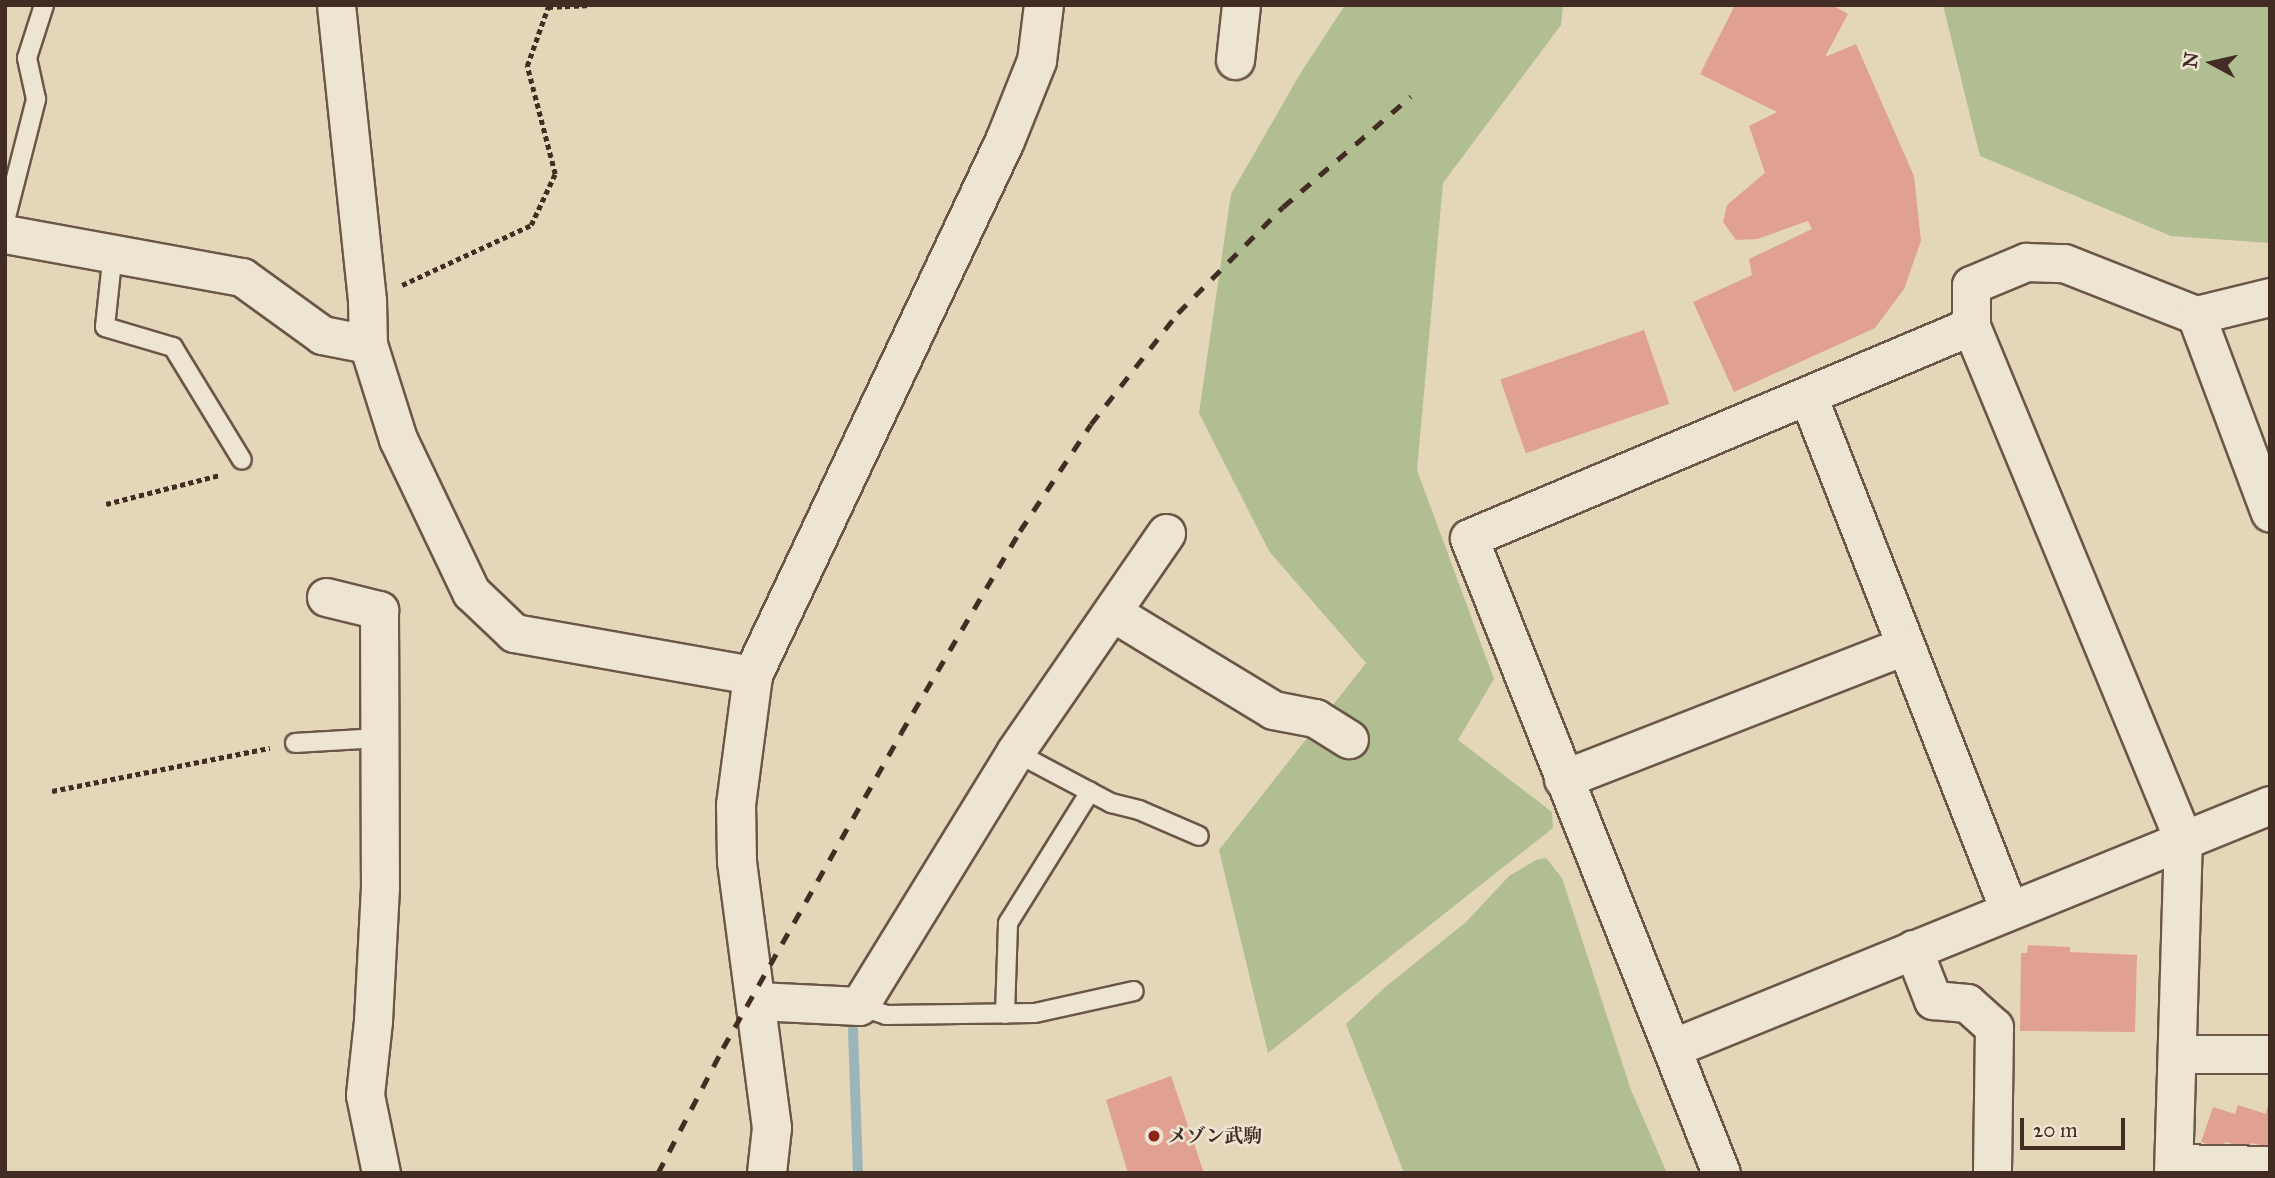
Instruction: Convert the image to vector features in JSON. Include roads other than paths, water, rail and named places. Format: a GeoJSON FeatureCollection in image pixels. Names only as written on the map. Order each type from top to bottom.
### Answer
{"type":"FeatureCollection","features":[{"type":"Feature","properties":{"kind":"street"},"geometry":{"type":"LineString","coordinates":[[336,5],[367,301],[368,344],[398,439],[471,592],[514,633],[753,675]]}},
{"type":"Feature","properties":{"kind":"street"},"geometry":{"type":"LineString","coordinates":[[767,1173],[772,1128],[737,861],[736,805],[753,675],[1005,141],[1037,61],[1044,5]]}},
{"type":"Feature","properties":{"kind":"street"},"geometry":{"type":"LineString","coordinates":[[1234,60],[1241,5]]}},
{"type":"Feature","properties":{"kind":"street"},"geometry":{"type":"LineString","coordinates":[[5,234],[242,278],[322,335],[368,344]]}},
{"type":"Feature","properties":{"kind":"street"},"geometry":{"type":"LineString","coordinates":[[2270,297],[2196,315],[2064,263],[2026,262],[1971,285],[1971,326],[2183,839],[2174,1168],[2270,1166]]}},
{"type":"Feature","properties":{"kind":"street"},"geometry":{"type":"LineString","coordinates":[[2196,315],[2270,513]]}},
{"type":"Feature","properties":{"kind":"street"},"geometry":{"type":"LineString","coordinates":[[1721,1173],[1469,538],[1971,326]]}},
{"type":"Feature","properties":{"kind":"street"},"geometry":{"type":"LineString","coordinates":[[1808,396],[2008,910]]}},
{"type":"Feature","properties":{"kind":"street"},"geometry":{"type":"LineString","coordinates":[[757,1001],[859,1006],[1015,752],[1166,533]]}},
{"type":"Feature","properties":{"kind":"street"},"geometry":{"type":"LineString","coordinates":[[326,597],[379,610],[380,887],[373,1021],[365,1096],[381,1173]]}},
{"type":"Feature","properties":{"kind":"street"},"geometry":{"type":"LineString","coordinates":[[1112,612],[1273,710],[1315,718],[1349,739]]}},
{"type":"Feature","properties":{"kind":"street"},"geometry":{"type":"LineString","coordinates":[[1563,779],[1904,646]]}},
{"type":"Feature","properties":{"kind":"street"},"geometry":{"type":"LineString","coordinates":[[1672,1048],[2270,805]]}},
{"type":"Feature","properties":{"kind":"street"},"geometry":{"type":"LineString","coordinates":[[1913,949],[1933,1000],[1967,1003],[1994,1027],[1992,1173]]}},
{"type":"Feature","properties":{"kind":"street"},"geometry":{"type":"LineString","coordinates":[[2177,1054],[2270,1054]]}},
{"type":"Feature","properties":{"kind":"lane"},"geometry":{"type":"LineString","coordinates":[[5,221],[36,99],[27,58],[44,5]]}},
{"type":"Feature","properties":{"kind":"lane"},"geometry":{"type":"LineString","coordinates":[[113,253],[105,327],[173,347],[242,460]]}},
{"type":"Feature","properties":{"kind":"lane"},"geometry":{"type":"LineString","coordinates":[[295,743],[379,738]]}},
{"type":"Feature","properties":{"kind":"lane"},"geometry":{"type":"LineString","coordinates":[[1015,752],[1090,792],[1199,836]]}},
{"type":"Feature","properties":{"kind":"lane"},"geometry":{"type":"LineString","coordinates":[[1005,1013],[1008,923],[1090,792]]}},
{"type":"Feature","properties":{"kind":"lane"},"geometry":{"type":"LineString","coordinates":[[859,1006],[886,1014],[1035,1013],[1134,991]]}},
{"type":"Feature","properties":{"kind":"waterway"},"geometry":{"type":"LineString","coordinates":[[853,1030],[858,1173]]}},
{"type":"Feature","properties":{"kind":"railway"},"geometry":{"type":"LineString","coordinates":[[658,1173],[723,1048],[901,733],[1020,531],[1091,424],[1178,313],[1283,207],[1411,96]]}},
{"type":"Feature","properties":{"kind":"place","name":"メゾン武駒"},"geometry":{"type":"Point","coordinates":[1154,1136]}}]}
